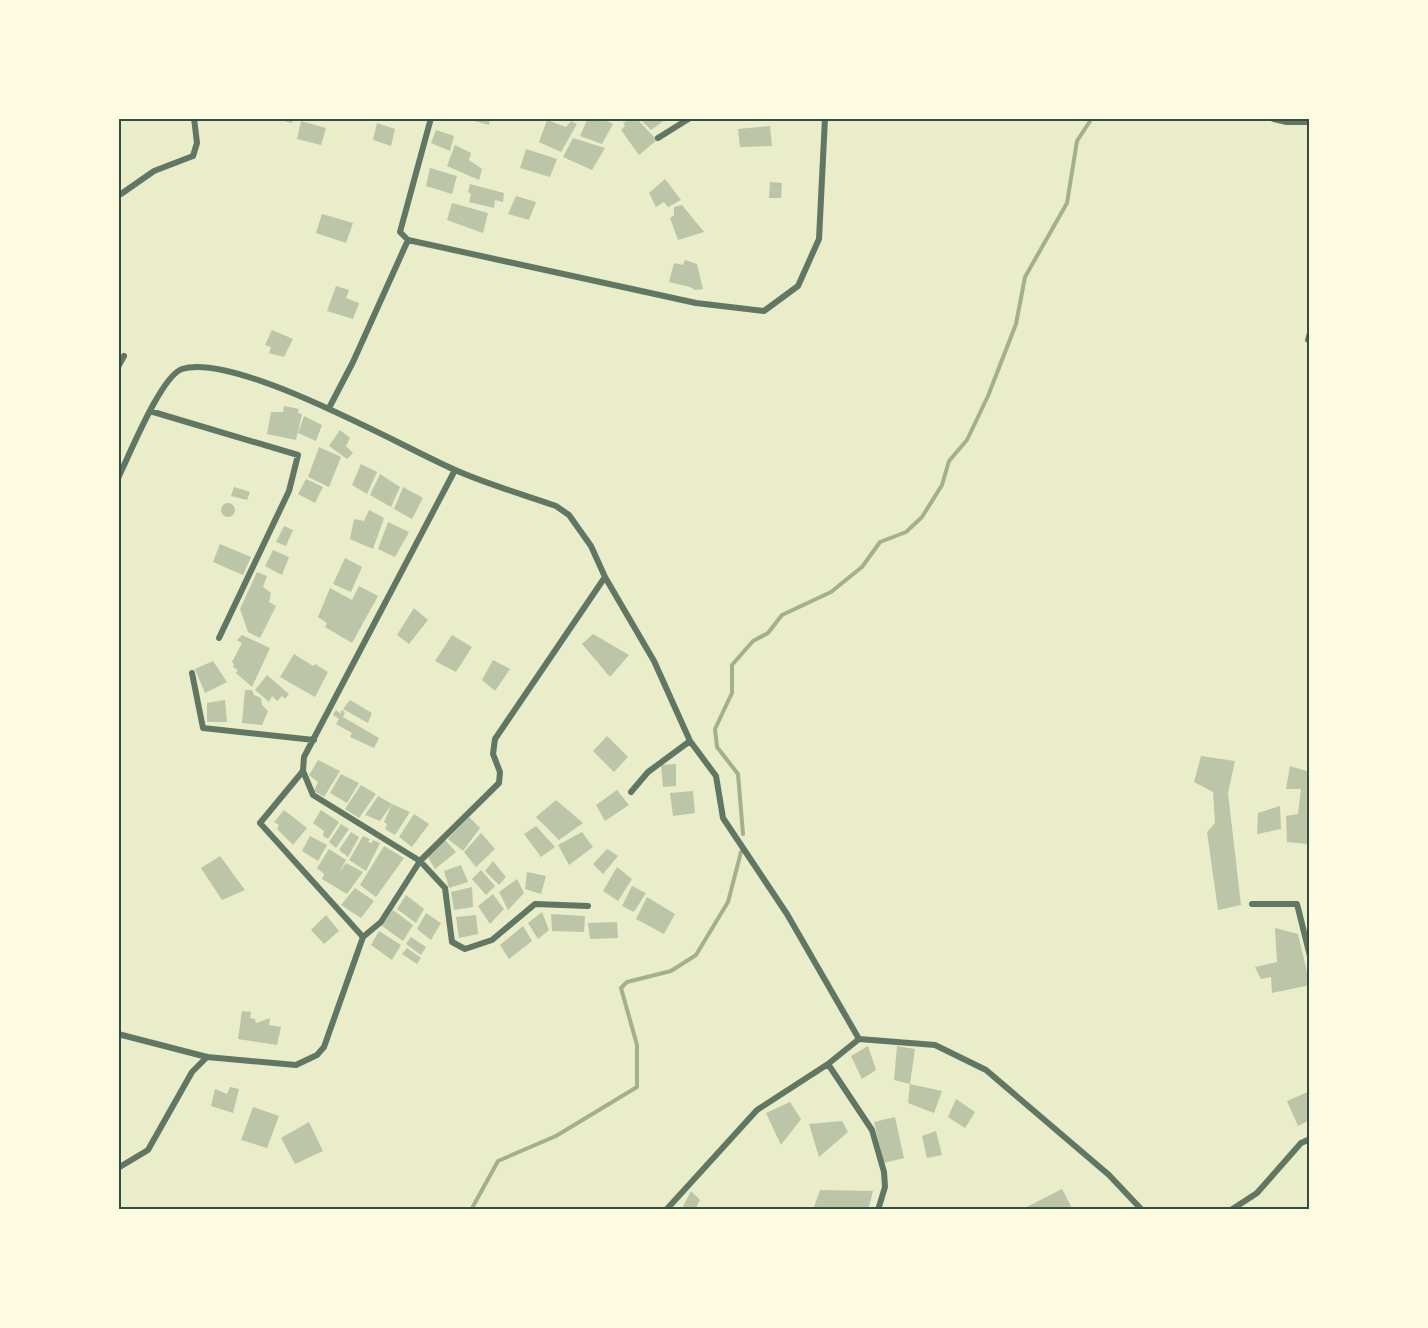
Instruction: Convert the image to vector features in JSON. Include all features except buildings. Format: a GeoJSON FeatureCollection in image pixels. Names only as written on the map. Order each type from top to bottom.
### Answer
{"type":"FeatureCollection","features":[{"type":"Feature","properties":{"kind":"street"},"geometry":{"type":"LineString","coordinates":[[118,194],[122,194],[154,171],[193,156],[197,142],[194,118]]}},
{"type":"Feature","properties":{"kind":"street"},"geometry":{"type":"LineString","coordinates":[[430,118],[400,232],[408,240],[696,303],[764,311],[798,286],[819,238],[825,118]]}},
{"type":"Feature","properties":{"kind":"street"},"geometry":{"type":"LineString","coordinates":[[658,138],[690,118]]}},
{"type":"Feature","properties":{"kind":"street"},"geometry":{"type":"LineString","coordinates":[[1274,118],[1287,121],[1310,121]]}},
{"type":"Feature","properties":{"kind":"street"},"geometry":{"type":"LineString","coordinates":[[329,408],[354,362],[408,240]]}},
{"type":"Feature","properties":{"kind":"street"},"geometry":{"type":"LineString","coordinates":[[118,367],[124,356]]}},
{"type":"Feature","properties":{"kind":"street"},"geometry":{"type":"LineString","coordinates":[[118,478],[164,386],[180,369],[205,366],[253,379],[329,408],[455,470],[556,506],[569,515],[591,546],[605,577],[654,661],[690,741],[716,776],[723,818],[787,914],[859,1039]]}},
{"type":"Feature","properties":{"kind":"street"},"geometry":{"type":"LineString","coordinates":[[150,411],[298,455],[289,490],[219,638]]}},
{"type":"Feature","properties":{"kind":"street"},"geometry":{"type":"LineString","coordinates":[[455,470],[304,757],[303,771],[313,795],[420,861],[445,888],[452,942],[465,949],[492,940],[535,904],[588,906]]}},
{"type":"Feature","properties":{"kind":"street"},"geometry":{"type":"LineString","coordinates":[[118,1034],[207,1057],[296,1065],[317,1056],[324,1047],[363,938],[381,922],[420,861],[499,783],[500,772],[493,754],[495,739],[605,577]]}},
{"type":"Feature","properties":{"kind":"street"},"geometry":{"type":"LineString","coordinates":[[192,673],[203,728],[314,740]]}},
{"type":"Feature","properties":{"kind":"street"},"geometry":{"type":"LineString","coordinates":[[631,792],[648,772],[690,741]]}},
{"type":"Feature","properties":{"kind":"street"},"geometry":{"type":"LineString","coordinates":[[303,771],[260,823],[363,938]]}},
{"type":"Feature","properties":{"kind":"street"},"geometry":{"type":"LineString","coordinates":[[1252,904],[1297,904],[1310,956]]}},
{"type":"Feature","properties":{"kind":"street"},"geometry":{"type":"LineString","coordinates":[[666,1209],[757,1110],[828,1064],[859,1039],[935,1045],[986,1070],[1109,1175],[1142,1209]]}},
{"type":"Feature","properties":{"kind":"street"},"geometry":{"type":"LineString","coordinates":[[118,1168],[148,1150],[192,1072],[207,1057]]}},
{"type":"Feature","properties":{"kind":"street"},"geometry":{"type":"LineString","coordinates":[[828,1064],[872,1130],[884,1172],[885,1187],[878,1209]]}},
{"type":"Feature","properties":{"kind":"street"},"geometry":{"type":"LineString","coordinates":[[1231,1209],[1257,1193],[1301,1143],[1310,1139]]}},
{"type":"Feature","properties":{"kind":"waterway"},"geometry":{"type":"LineString","coordinates":[[743,834],[738,774],[717,747],[715,729],[732,693],[732,665],[753,641],[768,633],[782,615],[831,592],[862,567],[880,542],[906,532],[922,517],[942,485],[949,461],[967,440],[988,396],[1016,324],[1025,277],[1067,203],[1077,141],[1092,118]]}},
{"type":"Feature","properties":{"kind":"waterway"},"geometry":{"type":"LineString","coordinates":[[471,1210],[498,1161],[556,1136],[637,1087],[637,1045],[621,988],[627,982],[671,971],[696,955],[728,902],[741,852]]}}]}
